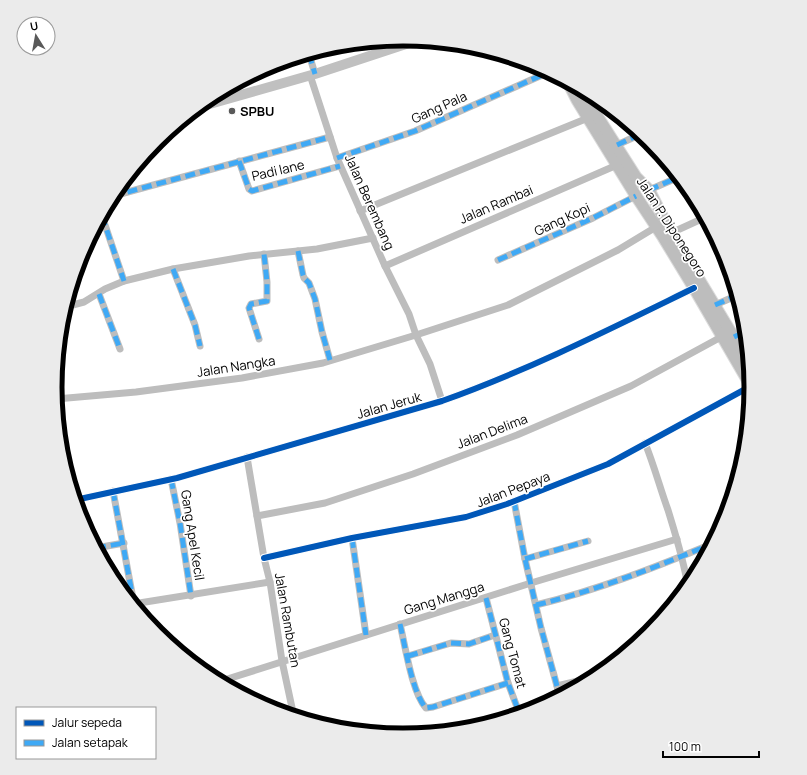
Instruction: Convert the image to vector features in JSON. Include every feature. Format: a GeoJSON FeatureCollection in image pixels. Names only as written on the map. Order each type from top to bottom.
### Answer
{"type":"FeatureCollection","features":[{"type":"Feature","properties":{"kind":"main road","name":"Jalan P. Diponegoro"},"geometry":{"type":"LineString","coordinates":[[573,92],[588,118],[694,288],[728,336],[744,372]]}},
{"type":"Feature","properties":{"kind":"main road"},"geometry":{"type":"LineString","coordinates":[[590,102],[594,111],[636,177],[649,190],[671,233],[715,305],[728,336],[743,355]]}},
{"type":"Feature","properties":{"kind":"street"},"geometry":{"type":"LineString","coordinates":[[218,102],[312,75],[399,46]]}},
{"type":"Feature","properties":{"kind":"street","name":"Jalan Berembang"},"geometry":{"type":"LineString","coordinates":[[310,59],[312,75],[340,166],[385,266],[409,314],[416,335],[430,364],[442,401]]}},
{"type":"Feature","properties":{"kind":"street","name":"Gang Pala"},"geometry":{"type":"LineString","coordinates":[[337,158],[415,131],[542,75]]}},
{"type":"Feature","properties":{"kind":"street"},"geometry":{"type":"LineString","coordinates":[[360,211],[588,118]]}},
{"type":"Feature","properties":{"kind":"street"},"geometry":{"type":"LineString","coordinates":[[124,193],[330,137]]}},
{"type":"Feature","properties":{"kind":"street"},"geometry":{"type":"LineString","coordinates":[[617,145],[635,137]]}},
{"type":"Feature","properties":{"kind":"street","name":"Padi lane"},"geometry":{"type":"LineString","coordinates":[[239,161],[249,189],[252,191],[340,166]]}},
{"type":"Feature","properties":{"kind":"street","name":"Jalan Rambai"},"geometry":{"type":"LineString","coordinates":[[385,266],[617,165]]}},
{"type":"Feature","properties":{"kind":"street"},"geometry":{"type":"LineString","coordinates":[[649,190],[674,179]]}},
{"type":"Feature","properties":{"kind":"street","name":"Gang Kopi"},"geometry":{"type":"LineString","coordinates":[[498,260],[593,218],[636,196]]}},
{"type":"Feature","properties":{"kind":"street"},"geometry":{"type":"LineString","coordinates":[[671,233],[700,220]]}},
{"type":"Feature","properties":{"kind":"street"},"geometry":{"type":"LineString","coordinates":[[104,223],[124,281]]}},
{"type":"Feature","properties":{"kind":"street","name":"Jalan Nangka"},"geometry":{"type":"LineString","coordinates":[[62,398],[136,392],[242,378],[330,360],[416,335],[508,305],[618,250],[656,227]]}},
{"type":"Feature","properties":{"kind":"street"},"geometry":{"type":"LineString","coordinates":[[73,305],[84,302],[105,289],[124,281],[174,269],[264,254],[317,249],[373,238]]}},
{"type":"Feature","properties":{"kind":"street"},"geometry":{"type":"LineString","coordinates":[[298,251],[302,275],[309,283],[315,299],[330,360]]}},
{"type":"Feature","properties":{"kind":"street"},"geometry":{"type":"LineString","coordinates":[[259,338],[249,308],[251,304],[267,301],[267,282],[264,254]]}},
{"type":"Feature","properties":{"kind":"street"},"geometry":{"type":"LineString","coordinates":[[174,269],[195,325],[200,346]]}},
{"type":"Feature","properties":{"kind":"street","name":"Jalan Jeruk"},"geometry":{"type":"LineString","coordinates":[[81,499],[171,479],[442,401],[476,389],[574,346],[694,288]]}},
{"type":"Feature","properties":{"kind":"street"},"geometry":{"type":"LineString","coordinates":[[99,294],[120,349]]}},
{"type":"Feature","properties":{"kind":"street"},"geometry":{"type":"LineString","coordinates":[[715,305],[733,297]]}},
{"type":"Feature","properties":{"kind":"street","name":"Jalan Delima"},"geometry":{"type":"LineString","coordinates":[[257,516],[325,503],[412,474],[518,435],[631,386],[728,336],[740,332]]}},
{"type":"Feature","properties":{"kind":"street","name":"Jalan Pepaya"},"geometry":{"type":"LineString","coordinates":[[264,558],[352,538],[466,517],[484,512],[608,464],[745,390]]}},
{"type":"Feature","properties":{"kind":"street"},"geometry":{"type":"LineString","coordinates":[[645,443],[656,471],[677,539],[686,578]]}},
{"type":"Feature","properties":{"kind":"street","name":"Jalan Rambutan"},"geometry":{"type":"LineString","coordinates":[[247,457],[264,558],[270,582],[282,661],[293,710]]}},
{"type":"Feature","properties":{"kind":"street","name":"Gang Apel Kecil"},"geometry":{"type":"LineString","coordinates":[[171,479],[180,522],[191,596]]}},
{"type":"Feature","properties":{"kind":"street"},"geometry":{"type":"LineString","coordinates":[[113,491],[124,543],[132,594]]}},
{"type":"Feature","properties":{"kind":"street"},"geometry":{"type":"LineString","coordinates":[[514,501],[525,559],[541,628],[559,692]]}},
{"type":"Feature","properties":{"kind":"street"},"geometry":{"type":"LineString","coordinates":[[352,538],[366,635]]}},
{"type":"Feature","properties":{"kind":"street","name":"Gang Mangga"},"geometry":{"type":"LineString","coordinates":[[227,679],[531,583],[677,539]]}},
{"type":"Feature","properties":{"kind":"street"},"geometry":{"type":"LineString","coordinates":[[525,559],[588,541]]}},
{"type":"Feature","properties":{"kind":"street"},"geometry":{"type":"LineString","coordinates":[[102,547],[124,543]]}},
{"type":"Feature","properties":{"kind":"street"},"geometry":{"type":"LineString","coordinates":[[536,605],[566,598],[628,578],[706,546]]}},
{"type":"Feature","properties":{"kind":"street"},"geometry":{"type":"LineString","coordinates":[[139,603],[270,582]]}},
{"type":"Feature","properties":{"kind":"street","name":"Gang Tomat"},"geometry":{"type":"LineString","coordinates":[[486,598],[508,683],[518,709]]}},
{"type":"Feature","properties":{"kind":"street"},"geometry":{"type":"LineString","coordinates":[[400,624],[419,698],[426,708],[508,683]]}},
{"type":"Feature","properties":{"kind":"street"},"geometry":{"type":"LineString","coordinates":[[408,656],[451,643],[469,644],[495,635]]}},
{"type":"Feature","properties":{"kind":"street"},"geometry":{"type":"LineString","coordinates":[[558,686],[577,681]]}},
{"type":"Feature","properties":{"kind":"marked path"},"geometry":{"type":"LineString","coordinates":[[311,59],[315,74]]}},
{"type":"Feature","properties":{"kind":"marked path"},"geometry":{"type":"LineString","coordinates":[[337,158],[415,131],[542,75]]}},
{"type":"Feature","properties":{"kind":"marked path"},"geometry":{"type":"LineString","coordinates":[[124,193],[330,137]]}},
{"type":"Feature","properties":{"kind":"marked path"},"geometry":{"type":"LineString","coordinates":[[617,145],[635,137]]}},
{"type":"Feature","properties":{"kind":"marked path"},"geometry":{"type":"LineString","coordinates":[[239,161],[249,189],[252,191],[340,166]]}},
{"type":"Feature","properties":{"kind":"marked path"},"geometry":{"type":"LineString","coordinates":[[649,190],[674,179]]}},
{"type":"Feature","properties":{"kind":"marked path"},"geometry":{"type":"LineString","coordinates":[[498,260],[593,218],[636,196]]}},
{"type":"Feature","properties":{"kind":"marked path"},"geometry":{"type":"LineString","coordinates":[[104,223],[124,281]]}},
{"type":"Feature","properties":{"kind":"marked path"},"geometry":{"type":"LineString","coordinates":[[298,251],[304,278],[309,283],[315,299],[330,360]]}},
{"type":"Feature","properties":{"kind":"marked path"},"geometry":{"type":"LineString","coordinates":[[259,339],[249,308],[251,304],[267,301],[267,282],[264,254]]}},
{"type":"Feature","properties":{"kind":"marked path"},"geometry":{"type":"LineString","coordinates":[[173,269],[195,325],[200,346]]}},
{"type":"Feature","properties":{"kind":"marked path"},"geometry":{"type":"LineString","coordinates":[[99,294],[120,349]]}},
{"type":"Feature","properties":{"kind":"marked path"},"geometry":{"type":"LineString","coordinates":[[715,305],[733,297]]}},
{"type":"Feature","properties":{"kind":"marked path"},"geometry":{"type":"LineString","coordinates":[[734,337],[740,334]]}},
{"type":"Feature","properties":{"kind":"marked path"},"geometry":{"type":"LineString","coordinates":[[171,479],[180,523],[191,596]]}},
{"type":"Feature","properties":{"kind":"marked path"},"geometry":{"type":"LineString","coordinates":[[113,491],[132,594]]}},
{"type":"Feature","properties":{"kind":"marked path"},"geometry":{"type":"LineString","coordinates":[[514,501],[525,559],[541,628],[559,692]]}},
{"type":"Feature","properties":{"kind":"marked path"},"geometry":{"type":"LineString","coordinates":[[352,538],[366,635]]}},
{"type":"Feature","properties":{"kind":"marked path"},"geometry":{"type":"LineString","coordinates":[[525,559],[588,541]]}},
{"type":"Feature","properties":{"kind":"marked path"},"geometry":{"type":"LineString","coordinates":[[102,547],[124,543]]}},
{"type":"Feature","properties":{"kind":"marked path"},"geometry":{"type":"LineString","coordinates":[[536,605],[604,585],[706,546]]}},
{"type":"Feature","properties":{"kind":"marked path"},"geometry":{"type":"LineString","coordinates":[[486,598],[508,683],[518,709]]}},
{"type":"Feature","properties":{"kind":"marked path"},"geometry":{"type":"LineString","coordinates":[[400,624],[413,680],[421,701],[426,708],[508,683]]}},
{"type":"Feature","properties":{"kind":"marked path"},"geometry":{"type":"LineString","coordinates":[[408,656],[451,643],[469,644],[495,635]]}},
{"type":"Feature","properties":{"kind":"cycle path"},"geometry":{"type":"LineString","coordinates":[[81,499],[177,478],[442,401],[507,376],[694,288]]}},
{"type":"Feature","properties":{"kind":"cycle path"},"geometry":{"type":"LineString","coordinates":[[264,558],[352,538],[466,517],[507,504],[608,464],[745,389]]}},
{"type":"Feature","properties":{"kind":"place","name":"SPBU"},"geometry":{"type":"Point","coordinates":[232,111]}}]}
